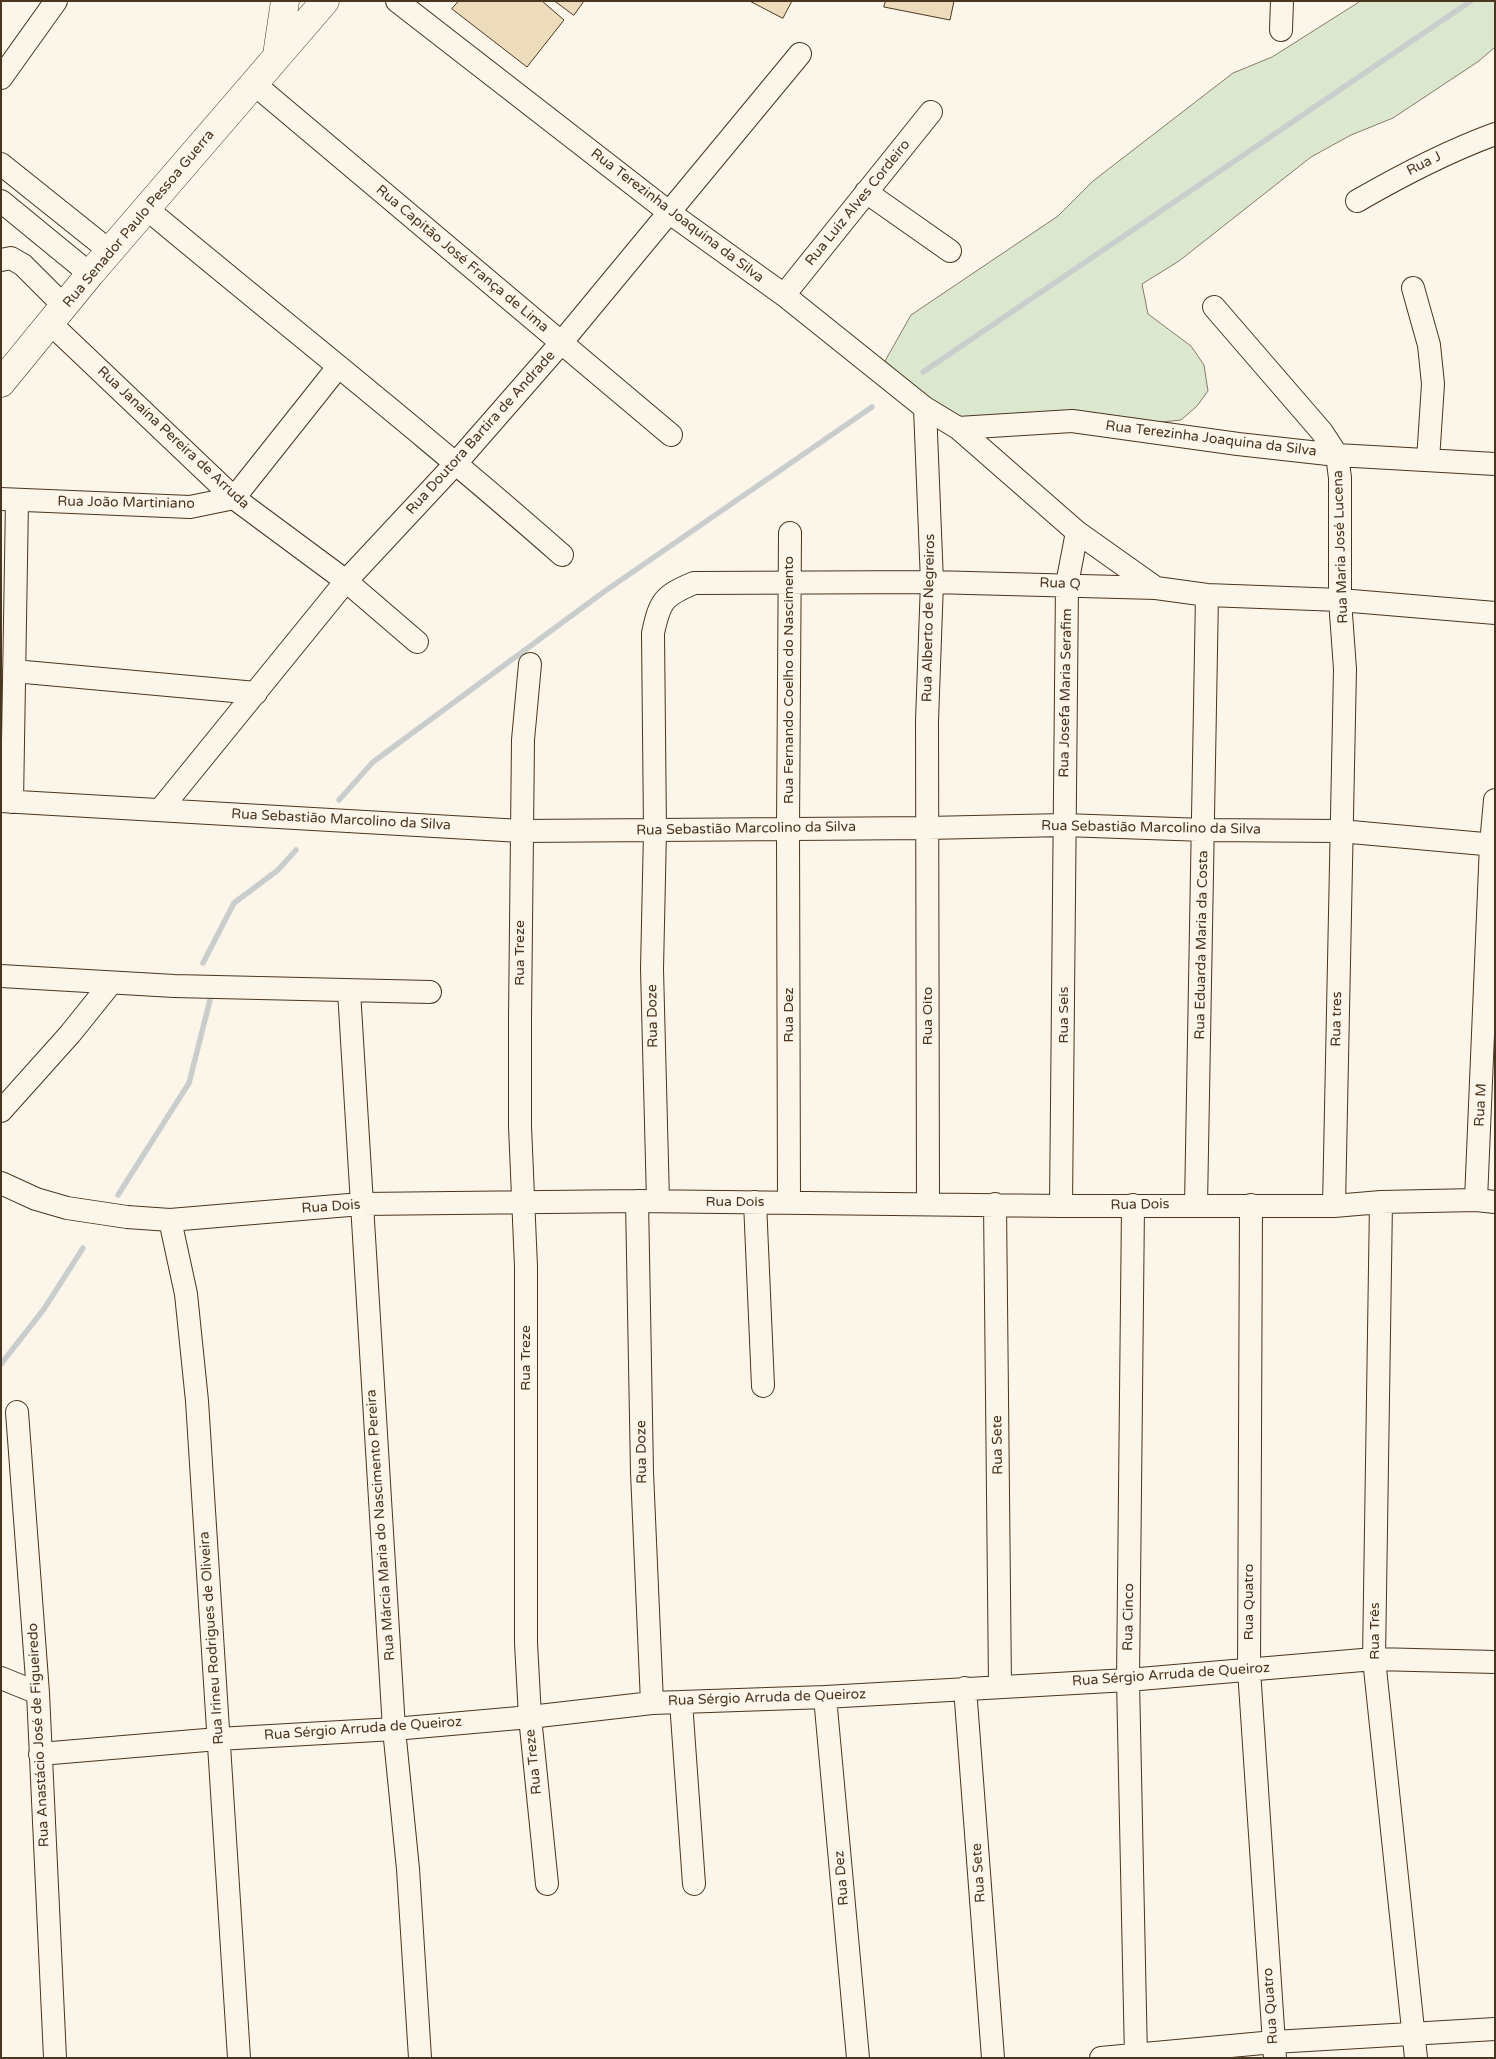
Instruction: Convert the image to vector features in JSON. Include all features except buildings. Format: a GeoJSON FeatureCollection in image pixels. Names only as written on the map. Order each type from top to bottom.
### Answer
{"type":"FeatureCollection","features":[{"type":"Feature","properties":{"kind":"main road"},"geometry":{"type":"LineString","coordinates":[[277,54],[285,1]]}},
{"type":"Feature","properties":{"kind":"main road","name":"Rua Senador Paulo Pessoa Guerra"},"geometry":{"type":"LineString","coordinates":[[1,383],[90,274],[111,252],[277,54],[325,1]]}},
{"type":"Feature","properties":{"kind":"street"},"geometry":{"type":"LineString","coordinates":[[1,78],[56,1]]}},
{"type":"Feature","properties":{"kind":"street","name":"Rua Terezinha Joaquina da Silva"},"geometry":{"type":"LineString","coordinates":[[397,1],[670,213],[784,295],[925,408],[958,428],[1078,532],[1156,588]]}},
{"type":"Feature","properties":{"kind":"street"},"geometry":{"type":"LineString","coordinates":[[1281,30],[1282,1]]}},
{"type":"Feature","properties":{"kind":"street","name":"Rua Doutora Bartira de Andrade"},"geometry":{"type":"LineString","coordinates":[[160,810],[346,581],[456,462],[561,343],[800,54]]}},
{"type":"Feature","properties":{"kind":"street","name":"Rua Capitão José França de Lima"},"geometry":{"type":"LineString","coordinates":[[253,83],[670,435]]}},
{"type":"Feature","properties":{"kind":"street","name":"Rua Luiz Alves Cordeiro"},"geometry":{"type":"LineString","coordinates":[[784,295],[931,112]]}},
{"type":"Feature","properties":{"kind":"street","name":"Rua J"},"geometry":{"type":"LineString","coordinates":[[1357,201],[1406,173],[1455,149],[1495,134]]}},
{"type":"Feature","properties":{"kind":"street"},"geometry":{"type":"LineString","coordinates":[[1,164],[111,252]]}},
{"type":"Feature","properties":{"kind":"street"},"geometry":{"type":"LineString","coordinates":[[866,192],[950,251]]}},
{"type":"Feature","properties":{"kind":"street"},"geometry":{"type":"LineString","coordinates":[[1,201],[90,274]]}},
{"type":"Feature","properties":{"kind":"street"},"geometry":{"type":"LineString","coordinates":[[147,209],[456,462],[562,555]]}},
{"type":"Feature","properties":{"kind":"street","name":"Rua Janaína Pereira de Arruda"},"geometry":{"type":"LineString","coordinates":[[1,260],[11,258],[23,265],[58,315],[234,498],[346,581],[417,642]]}},
{"type":"Feature","properties":{"kind":"street"},"geometry":{"type":"LineString","coordinates":[[1413,288],[1429,346],[1433,384],[1428,460]]}},
{"type":"Feature","properties":{"kind":"street","name":"Rua Maria José Lucena"},"geometry":{"type":"LineString","coordinates":[[1214,307],[1322,432],[1337,455],[1340,478],[1340,600],[1345,669],[1340,831]]}},
{"type":"Feature","properties":{"kind":"street"},"geometry":{"type":"LineString","coordinates":[[234,498],[338,367]]}},
{"type":"Feature","properties":{"kind":"street","name":"Rua Alberto de Negreiros"},"geometry":{"type":"LineString","coordinates":[[925,408],[932,582],[927,721],[927,828]]}},
{"type":"Feature","properties":{"kind":"street","name":"Rua Terezinha Joaquina da Silva"},"geometry":{"type":"LineString","coordinates":[[958,428],[1072,421],[1238,444],[1337,455],[1495,464]]}},
{"type":"Feature","properties":{"kind":"street","name":"Rua João Martiniano"},"geometry":{"type":"LineString","coordinates":[[9,500],[190,507],[234,498]]}},
{"type":"Feature","properties":{"kind":"street"},"geometry":{"type":"LineString","coordinates":[[7,802],[14,671],[9,500]]}},
{"type":"Feature","properties":{"kind":"street","name":"Rua Josefa Maria Serafim"},"geometry":{"type":"LineString","coordinates":[[1064,824],[1067,584],[1078,532]]}},
{"type":"Feature","properties":{"kind":"street","name":"Rua Fernando Coelho do Nascimento"},"geometry":{"type":"LineString","coordinates":[[788,828],[790,533]]}},
{"type":"Feature","properties":{"kind":"street","name":"Rua Q"},"geometry":{"type":"LineString","coordinates":[[653,633],[658,608],[672,592],[694,583],[932,582],[1067,584],[1156,588],[1207,594],[1340,600],[1495,613]]}},
{"type":"Feature","properties":{"kind":"street","name":"Rua Eduarda Maria da Costa"},"geometry":{"type":"LineString","coordinates":[[1196,1204],[1207,594]]}},
{"type":"Feature","properties":{"kind":"street","name":"Rua Doze"},"geometry":{"type":"LineString","coordinates":[[652,1703],[642,1472],[655,831],[653,633]]}},
{"type":"Feature","properties":{"kind":"street","name":"Rua Treze"},"geometry":{"type":"LineString","coordinates":[[530,664],[523,740],[521,831],[520,1126],[526,1267],[526,1568],[530,1717],[547,1884]]}},
{"type":"Feature","properties":{"kind":"street"},"geometry":{"type":"LineString","coordinates":[[14,671],[256,693]]}},
{"type":"Feature","properties":{"kind":"street","name":"Rua M"},"geometry":{"type":"LineString","coordinates":[[1485,1201],[1495,800]]}},
{"type":"Feature","properties":{"kind":"street","name":"Rua Sebastião Marcolino da Silva"},"geometry":{"type":"LineString","coordinates":[[7,802],[521,831],[927,828],[1064,824],[1204,830],[1340,831],[1493,844]]}},
{"type":"Feature","properties":{"kind":"street","name":"Rua Seis"},"geometry":{"type":"LineString","coordinates":[[1061,1206],[1064,824]]}},
{"type":"Feature","properties":{"kind":"street","name":"Rua Dez"},"geometry":{"type":"LineString","coordinates":[[788,828],[789,1202]]}},
{"type":"Feature","properties":{"kind":"street","name":"Rua Oito"},"geometry":{"type":"LineString","coordinates":[[927,828],[928,1203]]}},
{"type":"Feature","properties":{"kind":"street","name":"Rua tres"},"geometry":{"type":"LineString","coordinates":[[1334,1206],[1340,831]]}},
{"type":"Feature","properties":{"kind":"street"},"geometry":{"type":"LineString","coordinates":[[1,976],[210,987],[281,987],[349,991],[430,992]]}},
{"type":"Feature","properties":{"kind":"street"},"geometry":{"type":"LineString","coordinates":[[1,1112],[58,1049],[111,983]]}},
{"type":"Feature","properties":{"kind":"street","name":"Rua Márcia Maria do Nascimento Pereira"},"geometry":{"type":"LineString","coordinates":[[349,991],[394,1729],[408,1869],[420,2058]]}},
{"type":"Feature","properties":{"kind":"street","name":"Rua Dois"},"geometry":{"type":"LineString","coordinates":[[1,1183],[36,1199],[67,1208],[127,1217],[170,1220],[361,1204],[648,1201],[1061,1206],[1196,1204],[1334,1206],[1381,1202],[1485,1201]]}},
{"type":"Feature","properties":{"kind":"street"},"geometry":{"type":"LineString","coordinates":[[755,1202],[763,1386]]}},
{"type":"Feature","properties":{"kind":"street","name":"Rua Três"},"geometry":{"type":"LineString","coordinates":[[1381,1202],[1374,1659],[1416,2058]]}},
{"type":"Feature","properties":{"kind":"street","name":"Rua Sete"},"geometry":{"type":"LineString","coordinates":[[995,1204],[1000,1686]]}},
{"type":"Feature","properties":{"kind":"street","name":"Rua Cinco"},"geometry":{"type":"LineString","coordinates":[[1133,1205],[1128,1680],[1136,2057]]}},
{"type":"Feature","properties":{"kind":"street","name":"Rua Quatro"},"geometry":{"type":"LineString","coordinates":[[1251,1205],[1249,1670],[1275,2050]]}},
{"type":"Feature","properties":{"kind":"street","name":"Rua Irineu Rodrigues de Oliveira"},"geometry":{"type":"LineString","coordinates":[[170,1220],[186,1294],[197,1401],[239,2058]]}},
{"type":"Feature","properties":{"kind":"street","name":"Rua Anastácio José de Figueiredo"},"geometry":{"type":"LineString","coordinates":[[17,1412],[38,1693],[55,2058]]}},
{"type":"Feature","properties":{"kind":"street","name":"Rua Sérgio Arruda de Queiroz"},"geometry":{"type":"LineString","coordinates":[[40,1754],[218,1739],[394,1729],[530,1717],[652,1703],[825,1697],[1128,1680],[1374,1659],[1495,1662]]}},
{"type":"Feature","properties":{"kind":"street"},"geometry":{"type":"LineString","coordinates":[[1,1678],[38,1693]]}},
{"type":"Feature","properties":{"kind":"street","name":"Rua Sete"},"geometry":{"type":"LineString","coordinates":[[965,1688],[993,2058]]}},
{"type":"Feature","properties":{"kind":"street","name":"Rua Dez"},"geometry":{"type":"LineString","coordinates":[[825,1697],[858,2058]]}},
{"type":"Feature","properties":{"kind":"street"},"geometry":{"type":"LineString","coordinates":[[681,1702],[694,1884]]}},
{"type":"Feature","properties":{"kind":"street"},"geometry":{"type":"LineString","coordinates":[[1102,2058],[1275,2050],[1414,2033],[1495,2029]]}},
{"type":"Feature","properties":{"kind":"green space"},"geometry":{"type":"Polygon","coordinates":[[[1361,1],[1495,1],[1495,47],[1479,61],[1393,118],[1351,135],[1311,157],[1179,261],[1142,284],[1148,314],[1191,346],[1204,365],[1208,391],[1197,406],[1181,420],[1144,424],[979,420],[947,414],[885,361],[911,315],[1058,216],[1093,181],[1233,73],[1272,57],[1361,1]]]}},
{"type":"Feature","properties":{"kind":"waterway"},"geometry":{"type":"LineString","coordinates":[[923,372],[1471,1]]}},
{"type":"Feature","properties":{"kind":"waterway"},"geometry":{"type":"LineString","coordinates":[[339,800],[373,762],[605,591],[872,407]]}},
{"type":"Feature","properties":{"kind":"waterway"},"geometry":{"type":"LineString","coordinates":[[203,963],[234,903],[278,870],[296,850]]}},
{"type":"Feature","properties":{"kind":"waterway"},"geometry":{"type":"LineString","coordinates":[[118,1195],[189,1083],[210,1000]]}},
{"type":"Feature","properties":{"kind":"waterway"},"geometry":{"type":"LineString","coordinates":[[1,1364],[44,1309],[83,1248]]}}]}
